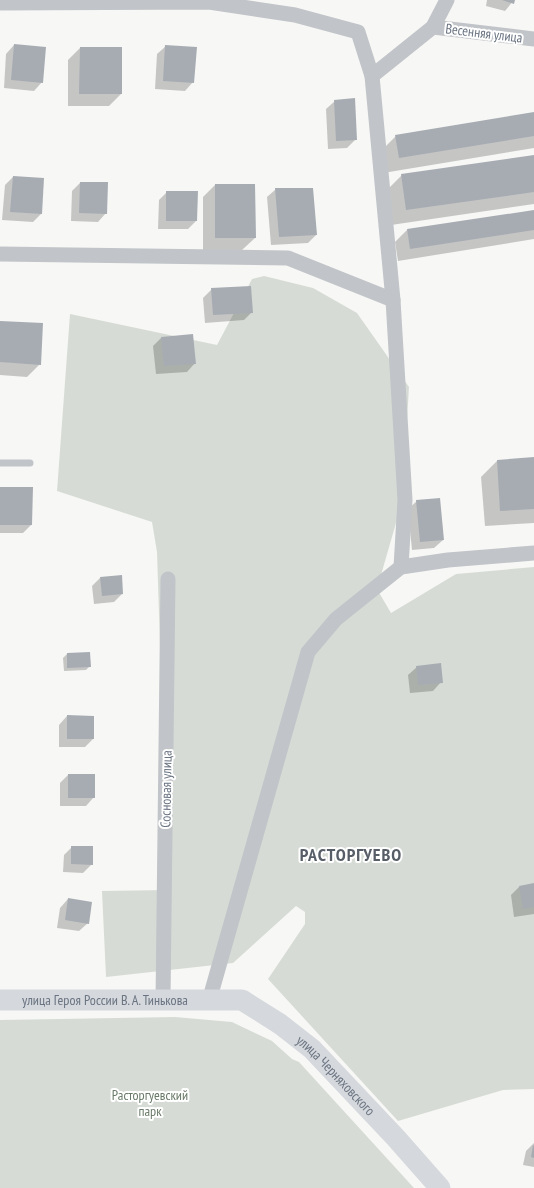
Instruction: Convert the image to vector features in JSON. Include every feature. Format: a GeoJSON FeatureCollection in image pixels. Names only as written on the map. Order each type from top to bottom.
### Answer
{"type":"FeatureCollection","features":[{"type":"Feature","properties":{"kind":"street"},"geometry":{"type":"LineString","coordinates":[[372,76],[434,27],[447,0]]}},
{"type":"Feature","properties":{"kind":"street"},"geometry":{"type":"LineString","coordinates":[[0,3],[210,1],[295,15],[358,32],[372,76],[393,300],[405,500],[401,567]]}},
{"type":"Feature","properties":{"kind":"street","name":"Весенняя улица"},"geometry":{"type":"LineString","coordinates":[[434,27],[534,39]]}},
{"type":"Feature","properties":{"kind":"street"},"geometry":{"type":"LineString","coordinates":[[0,254],[288,258],[393,300]]}},
{"type":"Feature","properties":{"kind":"street"},"geometry":{"type":"LineString","coordinates":[[209,1001],[308,652],[336,619],[401,567],[448,560],[534,553]]}},
{"type":"Feature","properties":{"kind":"street","name":"Сосновая улица"},"geometry":{"type":"LineString","coordinates":[[163,1000],[168,579]]}},
{"type":"Feature","properties":{"kind":"street","name":"улица Героя России В. А. Тинькова"},"geometry":{"type":"LineString","coordinates":[[0,1000],[209,1001]]}},
{"type":"Feature","properties":{"kind":"street","name":"улица Черняховского"},"geometry":{"type":"LineString","coordinates":[[209,1001],[242,1000],[280,1024],[312,1049],[396,1138],[440,1188]]}},
{"type":"Feature","properties":{"kind":"lane"},"geometry":{"type":"LineString","coordinates":[[0,463],[30,464]]}},
{"type":"Feature","properties":{"kind":"green space"},"geometry":{"type":"Polygon","coordinates":[[[264,276],[313,288],[357,313],[409,387],[402,502],[377,589],[391,613],[456,574],[534,567],[534,1089],[503,1090],[398,1121],[268,979],[305,924],[305,912],[296,906],[233,963],[106,977],[102,891],[168,890],[157,552],[152,522],[57,491],[70,314],[217,345],[252,279],[264,276]]]}},
{"type":"Feature","properties":{"kind":"green space","name":"Расторгуевский парк"},"geometry":{"type":"Polygon","coordinates":[[[175,1017],[232,1022],[272,1041],[292,1059],[299,1062],[414,1188],[0,1188],[0,1020],[175,1017]]]}},
{"type":"Feature","properties":{"kind":"building"},"geometry":{"type":"Polygon","coordinates":[[[502,0],[515,0],[514,4],[502,0]]]}},
{"type":"Feature","properties":{"kind":"building"},"geometry":{"type":"Polygon","coordinates":[[[14,44],[46,47],[43,83],[11,80],[14,44]]]}},
{"type":"Feature","properties":{"kind":"building"},"geometry":{"type":"Polygon","coordinates":[[[165,45],[197,47],[194,83],[163,81],[165,45]]]}},
{"type":"Feature","properties":{"kind":"building"},"geometry":{"type":"Polygon","coordinates":[[[80,47],[122,47],[122,94],[79,94],[80,47]]]}},
{"type":"Feature","properties":{"kind":"building"},"geometry":{"type":"Polygon","coordinates":[[[355,98],[357,140],[336,141],[334,100],[355,98]]]}},
{"type":"Feature","properties":{"kind":"building"},"geometry":{"type":"Polygon","coordinates":[[[534,112],[534,136],[399,158],[395,135],[534,112]]]}},
{"type":"Feature","properties":{"kind":"building"},"geometry":{"type":"Polygon","coordinates":[[[534,155],[534,192],[406,210],[401,174],[534,155]]]}},
{"type":"Feature","properties":{"kind":"building"},"geometry":{"type":"Polygon","coordinates":[[[13,176],[44,178],[42,214],[10,212],[13,176]]]}},
{"type":"Feature","properties":{"kind":"building"},"geometry":{"type":"Polygon","coordinates":[[[80,182],[108,182],[107,214],[79,213],[80,182]]]}},
{"type":"Feature","properties":{"kind":"building"},"geometry":{"type":"Polygon","coordinates":[[[215,184],[255,184],[256,238],[215,238],[215,184]]]}},
{"type":"Feature","properties":{"kind":"building"},"geometry":{"type":"Polygon","coordinates":[[[275,188],[313,188],[317,235],[279,237],[275,188]]]}},
{"type":"Feature","properties":{"kind":"building"},"geometry":{"type":"Polygon","coordinates":[[[166,191],[198,191],[197,221],[166,221],[166,191]]]}},
{"type":"Feature","properties":{"kind":"building"},"geometry":{"type":"Polygon","coordinates":[[[534,210],[534,230],[410,249],[407,229],[534,210]]]}},
{"type":"Feature","properties":{"kind":"building"},"geometry":{"type":"Polygon","coordinates":[[[251,286],[253,313],[213,315],[211,288],[251,286]]]}},
{"type":"Feature","properties":{"kind":"building"},"geometry":{"type":"Polygon","coordinates":[[[0,321],[43,323],[41,365],[0,362],[0,321]]]}},
{"type":"Feature","properties":{"kind":"building"},"geometry":{"type":"Polygon","coordinates":[[[193,334],[196,364],[164,366],[161,337],[193,334]]]}},
{"type":"Feature","properties":{"kind":"building"},"geometry":{"type":"Polygon","coordinates":[[[534,457],[534,509],[500,511],[497,460],[534,457]]]}},
{"type":"Feature","properties":{"kind":"building"},"geometry":{"type":"Polygon","coordinates":[[[0,487],[33,487],[32,525],[0,525],[0,487]]]}},
{"type":"Feature","properties":{"kind":"building"},"geometry":{"type":"Polygon","coordinates":[[[440,498],[444,540],[420,542],[416,500],[440,498]]]}},
{"type":"Feature","properties":{"kind":"building"},"geometry":{"type":"Polygon","coordinates":[[[122,575],[123,594],[102,596],[100,577],[122,575]]]}},
{"type":"Feature","properties":{"kind":"building"},"geometry":{"type":"Polygon","coordinates":[[[90,652],[91,667],[67,668],[67,653],[90,652]]]}},
{"type":"Feature","properties":{"kind":"building"},"geometry":{"type":"Polygon","coordinates":[[[441,663],[443,683],[418,685],[416,666],[441,663]]]}},
{"type":"Feature","properties":{"kind":"building"},"geometry":{"type":"Polygon","coordinates":[[[67,715],[94,716],[94,739],[67,739],[67,715]]]}},
{"type":"Feature","properties":{"kind":"building"},"geometry":{"type":"Polygon","coordinates":[[[68,774],[95,774],[95,798],[68,798],[68,774]]]}},
{"type":"Feature","properties":{"kind":"building"},"geometry":{"type":"Polygon","coordinates":[[[71,846],[93,846],[93,865],[71,864],[71,846]]]}},
{"type":"Feature","properties":{"kind":"building"},"geometry":{"type":"Polygon","coordinates":[[[534,883],[534,907],[523,909],[519,886],[534,883]]]}},
{"type":"Feature","properties":{"kind":"building"},"geometry":{"type":"Polygon","coordinates":[[[68,898],[92,902],[89,924],[65,920],[68,898]]]}},
{"type":"Feature","properties":{"kind":"building"},"geometry":{"type":"Polygon","coordinates":[[[533,1145],[534,1146],[534,1158],[531,1157],[533,1145]]]}},
{"type":"Feature","properties":{"kind":"district","name":"РАСТОРГУЕВО"},"geometry":{"type":"Point","coordinates":[351,855]}}]}
